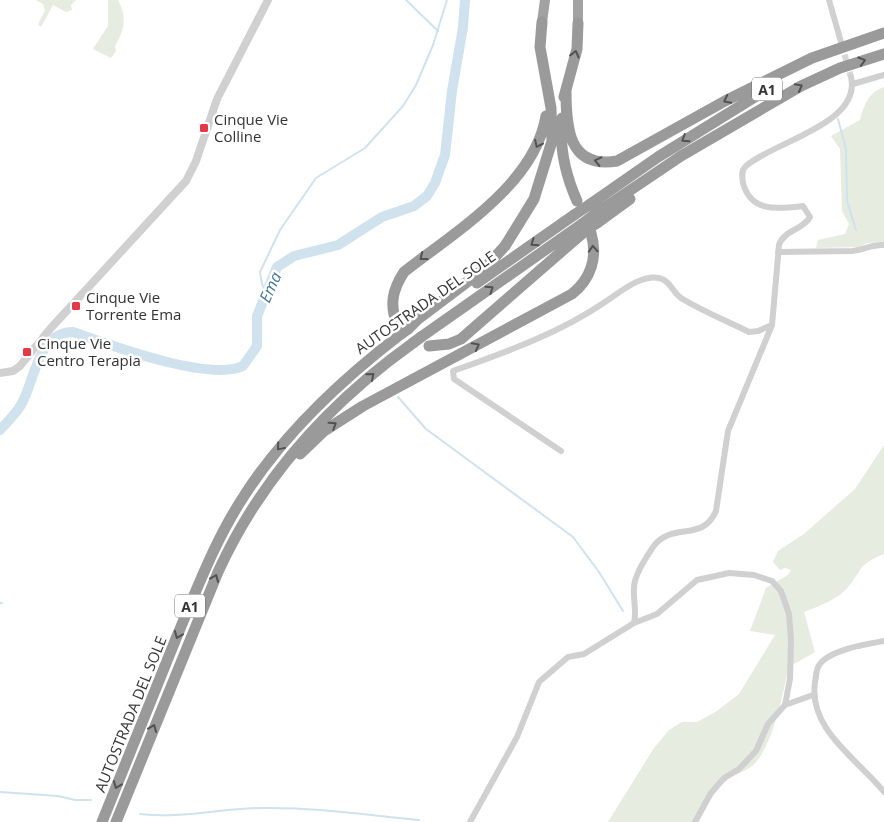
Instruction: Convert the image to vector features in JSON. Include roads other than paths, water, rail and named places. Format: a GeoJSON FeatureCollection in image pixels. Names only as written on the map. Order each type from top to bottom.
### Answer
{"type":"FeatureCollection","features":[{"type":"Feature","properties":{"kind":"highway"},"geometry":{"type":"LineString","coordinates":[[545,0],[540,47],[547,79],[552,108],[552,140],[534,199],[505,246],[483,270],[402,329],[392,306],[396,284],[404,272],[498,197],[519,174],[535,151],[543,134],[546,115],[547,79]]}},
{"type":"Feature","properties":{"kind":"highway"},"geometry":{"type":"LineString","coordinates":[[577,201],[566,170],[562,150],[561,127],[566,90],[577,49],[578,0]]}},
{"type":"Feature","properties":{"kind":"highway"},"geometry":{"type":"LineString","coordinates":[[566,90],[567,126],[572,141],[579,152],[603,163],[618,161],[725,100],[812,58],[884,33]]}},
{"type":"Feature","properties":{"kind":"highway","name":"AUTOSTRADA DEL SOLE"},"geometry":{"type":"LineString","coordinates":[[102,822],[206,567],[243,497],[280,447],[312,411],[402,329],[588,221],[658,157],[753,97],[833,56],[884,38]]}},
{"type":"Feature","properties":{"kind":"highway","name":"AUTOSTRADA DEL SOLE"},"geometry":{"type":"LineString","coordinates":[[116,822],[218,572],[258,497],[306,435],[351,392],[681,156],[801,86],[840,68],[884,54]]}},
{"type":"Feature","properties":{"kind":"highway"},"geometry":{"type":"LineString","coordinates":[[421,342],[449,344],[465,336],[588,221]]}},
{"type":"Feature","properties":{"kind":"highway"},"geometry":{"type":"LineString","coordinates":[[242,525],[293,461],[315,438],[333,424],[577,290],[586,279],[594,254],[588,221]]}},
{"type":"Feature","properties":{"kind":"street"},"geometry":{"type":"LineString","coordinates":[[0,373],[14,371],[20,366],[50,329],[186,181],[196,161],[217,100],[268,0]]}},
{"type":"Feature","properties":{"kind":"street"},"geometry":{"type":"LineString","coordinates":[[829,0],[841,42]]}},
{"type":"Feature","properties":{"kind":"street"},"geometry":{"type":"LineString","coordinates":[[853,84],[884,76]]}},
{"type":"Feature","properties":{"kind":"street"},"geometry":{"type":"LineString","coordinates":[[634,623],[636,617],[634,586],[640,569],[655,545],[668,535],[696,531],[712,520],[716,511],[728,432],[772,325],[778,252],[782,238],[806,223],[810,217],[808,211],[803,206],[767,208],[756,205],[746,192],[742,176],[744,167],[834,116],[846,103],[853,84],[851,77]]}},
{"type":"Feature","properties":{"kind":"street"},"geometry":{"type":"LineString","coordinates":[[778,252],[860,251],[872,245],[884,245]]}},
{"type":"Feature","properties":{"kind":"street"},"geometry":{"type":"LineString","coordinates":[[561,451],[454,378],[452,375],[453,371],[546,337],[591,312],[630,286],[649,278],[660,278],[670,285],[679,297],[749,332],[758,331],[772,325]]}},
{"type":"Feature","properties":{"kind":"street"},"geometry":{"type":"LineString","coordinates":[[470,822],[517,737],[539,682],[568,657],[589,652],[634,623],[658,614],[696,580],[710,575],[729,573],[754,575],[772,581],[781,591],[789,614],[791,663],[785,705]]}},
{"type":"Feature","properties":{"kind":"street"},"geometry":{"type":"LineString","coordinates":[[884,640],[828,655],[818,667],[813,695],[818,714],[826,729],[884,792]]}},
{"type":"Feature","properties":{"kind":"street"},"geometry":{"type":"LineString","coordinates":[[695,822],[710,793],[724,778],[739,769],[756,751],[768,724],[785,705],[813,695]]}},
{"type":"Feature","properties":{"kind":"waterway"},"geometry":{"type":"LineString","coordinates":[[406,0],[438,31]]}},
{"type":"Feature","properties":{"kind":"waterway"},"geometry":{"type":"LineString","coordinates":[[267,294],[262,284],[260,272],[280,230],[316,178],[365,148],[403,106],[416,85],[433,45],[447,0]]}},
{"type":"Feature","properties":{"kind":"waterway","name":"Ema"},"geometry":{"type":"LineString","coordinates":[[0,430],[15,414],[22,403],[39,358],[45,348],[61,334],[73,332],[134,353],[184,366],[227,370],[243,366],[257,346],[257,316],[277,267],[294,256],[338,245],[382,217],[414,206],[427,196],[435,183],[445,155],[465,0]]}},
{"type":"Feature","properties":{"kind":"waterway"},"geometry":{"type":"LineString","coordinates":[[838,119],[846,149],[847,201],[856,230]]}},
{"type":"Feature","properties":{"kind":"waterway"},"geometry":{"type":"LineString","coordinates":[[398,397],[426,429],[573,537],[599,572],[623,611]]}},
{"type":"Feature","properties":{"kind":"waterway"},"geometry":{"type":"LineString","coordinates":[[0,792],[91,800]]}},
{"type":"Feature","properties":{"kind":"waterway"},"geometry":{"type":"LineString","coordinates":[[140,814],[171,815],[247,808],[282,808],[419,820]]}},
{"type":"Feature","properties":{"kind":"tunnel"},"geometry":{"type":"LineString","coordinates":[[842,46],[851,77]]}},
{"type":"Feature","properties":{"kind":"place","name":"Cinque Vie Colline"},"geometry":{"type":"Point","coordinates":[204,128]}},
{"type":"Feature","properties":{"kind":"place","name":"Cinque Vie Torrente Ema"},"geometry":{"type":"Point","coordinates":[76,306]}},
{"type":"Feature","properties":{"kind":"place","name":"Cinque Vie Centro Terapia"},"geometry":{"type":"Point","coordinates":[27,352]}}]}
